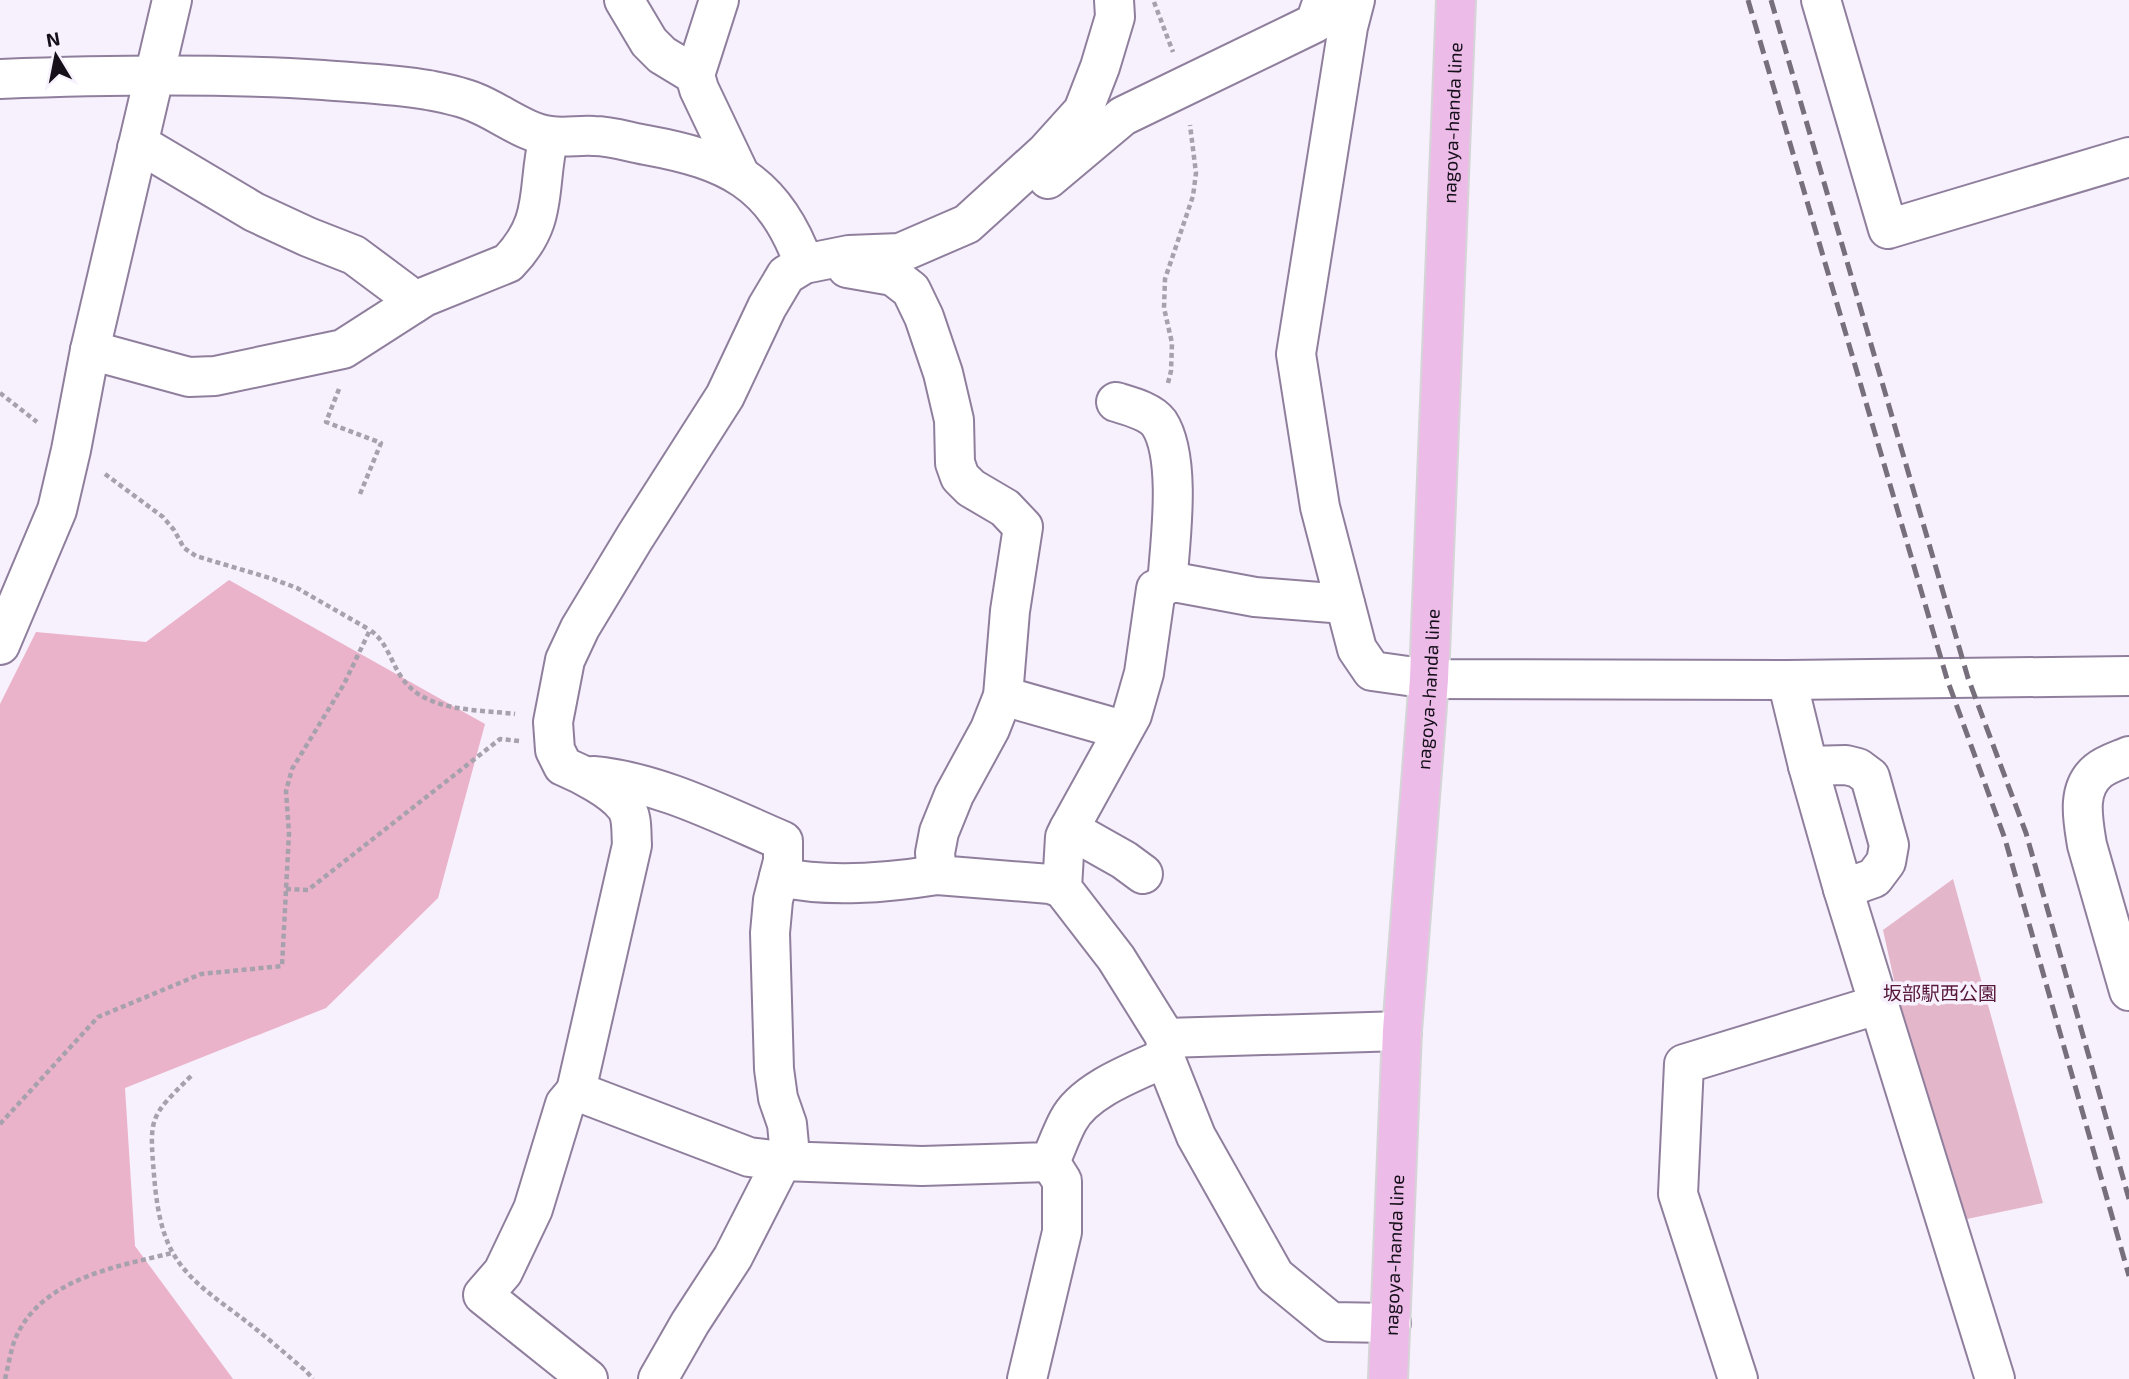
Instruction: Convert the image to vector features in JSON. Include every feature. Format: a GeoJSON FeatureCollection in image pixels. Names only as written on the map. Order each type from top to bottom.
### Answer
{"type":"FeatureCollection","features":[{"type":"Feature","properties":{"kind":"main road","name":"nagoya-handa line"},"geometry":{"type":"LineString","coordinates":[[1388,1379],[1402,1031],[1429,679],[1457,0]]}},
{"type":"Feature","properties":{"kind":"street"},"geometry":{"type":"LineString","coordinates":[[0,645],[57,510],[90,350],[172,0]]}},
{"type":"Feature","properties":{"kind":"street"},"geometry":{"type":"LineString","coordinates":[[624,0],[649,43],[662,55],[695,75]]}},
{"type":"Feature","properties":{"kind":"street"},"geometry":{"type":"LineString","coordinates":[[719,0],[695,75],[738,173]]}},
{"type":"Feature","properties":{"kind":"street"},"geometry":{"type":"LineString","coordinates":[[967,224],[1046,152],[1083,111],[1115,17],[1114,0]]}},
{"type":"Feature","properties":{"kind":"street"},"geometry":{"type":"LineString","coordinates":[[588,1379],[483,1295],[503,1272],[528,1219],[565,1104],[576,1091],[632,845],[626,807],[584,775],[563,766],[555,750],[554,730],[565,660],[580,628],[725,396],[777,288],[786,275],[811,262],[849,255],[900,253],[1019,200],[1058,172],[1123,116],[1314,23],[1323,0]]}},
{"type":"Feature","properties":{"kind":"street"},"geometry":{"type":"LineString","coordinates":[[1355,0],[1346,40],[1296,354],[1320,507],[1357,649],[1372,671],[1429,679],[1787,680],[2129,676]]}},
{"type":"Feature","properties":{"kind":"street"},"geometry":{"type":"LineString","coordinates":[[1821,0],[1888,229],[2129,157]]}},
{"type":"Feature","properties":{"kind":"street"},"geometry":{"type":"LineString","coordinates":[[0,79],[264,76],[430,90],[474,102],[512,122],[549,136],[596,136],[669,149],[722,165],[758,188],[774,205],[811,262],[894,276],[911,290],[924,317],[943,373],[954,420],[955,463],[960,477],[971,488],[1005,508],[1023,527],[1010,611],[1003,696],[990,729],[954,795],[939,832],[935,853],[937,875]]}},
{"type":"Feature","properties":{"kind":"street"},"geometry":{"type":"LineString","coordinates":[[90,350],[188,377],[215,376],[343,349],[424,297],[508,263],[519,252],[533,232],[540,207],[549,136]]}},
{"type":"Feature","properties":{"kind":"street"},"geometry":{"type":"LineString","coordinates":[[137,148],[148,149],[254,212],[354,255],[405,293],[413,304]]}},
{"type":"Feature","properties":{"kind":"street"},"geometry":{"type":"LineString","coordinates":[[1116,402],[1138,409],[1158,421],[1169,443],[1172,522],[1167,585]]}},
{"type":"Feature","properties":{"kind":"street"},"geometry":{"type":"LineString","coordinates":[[1062,888],[1065,837],[1132,715],[1144,673],[1156,589],[1174,582],[1255,597],[1345,604]]}},
{"type":"Feature","properties":{"kind":"street"},"geometry":{"type":"LineString","coordinates":[[1787,680],[1843,889],[1995,1379]]}},
{"type":"Feature","properties":{"kind":"street"},"geometry":{"type":"LineString","coordinates":[[1003,696],[1112,727],[1121,733]]}},
{"type":"Feature","properties":{"kind":"street"},"geometry":{"type":"LineString","coordinates":[[2129,756],[2099,770],[2086,787],[2083,823],[2129,991]]}},
{"type":"Feature","properties":{"kind":"street"},"geometry":{"type":"LineString","coordinates":[[1808,766],[1846,765],[1858,768],[1870,777],[1889,845],[1886,862],[1874,878],[1843,889]]}},
{"type":"Feature","properties":{"kind":"street"},"geometry":{"type":"LineString","coordinates":[[584,775],[617,778],[685,799],[783,841],[783,861],[773,900],[770,933],[774,1069],[778,1098],[787,1124],[789,1145],[733,1257],[658,1379]]}},
{"type":"Feature","properties":{"kind":"street"},"geometry":{"type":"LineString","coordinates":[[1069,829],[1143,874]]}},
{"type":"Feature","properties":{"kind":"street"},"geometry":{"type":"LineString","coordinates":[[779,877],[801,881],[863,882],[937,875],[1049,884],[1062,888],[1116,958],[1165,1048],[1196,1136],[1275,1276],[1331,1322],[1391,1323]]}},
{"type":"Feature","properties":{"kind":"street"},"geometry":{"type":"LineString","coordinates":[[1738,1379],[1678,1194],[1684,1064],[1880,1004]]}},
{"type":"Feature","properties":{"kind":"street"},"geometry":{"type":"LineString","coordinates":[[1050,1162],[1068,1119],[1081,1104],[1165,1048],[1402,1031]]}},
{"type":"Feature","properties":{"kind":"street"},"geometry":{"type":"LineString","coordinates":[[576,1091],[749,1157],[782,1161],[922,1166],[1050,1162]]}},
{"type":"Feature","properties":{"kind":"street"},"geometry":{"type":"LineString","coordinates":[[1027,1379],[1062,1233],[1062,1181],[1050,1162]]}},
{"type":"Feature","properties":{"kind":"path"},"geometry":{"type":"LineString","coordinates":[[1153,0],[1187,97],[1196,173],[1193,196],[1165,279],[1164,308],[1172,343],[1171,371],[1158,421]]}},
{"type":"Feature","properties":{"kind":"path"},"geometry":{"type":"LineString","coordinates":[[350,344],[352,353],[326,422],[381,443],[360,494]]}},
{"type":"Feature","properties":{"kind":"path"},"geometry":{"type":"LineString","coordinates":[[0,393],[71,450],[163,517],[184,548],[196,556],[297,588],[380,637],[407,688],[444,706],[554,730]]}},
{"type":"Feature","properties":{"kind":"path"},"geometry":{"type":"LineString","coordinates":[[0,1124],[99,1017],[201,974],[282,966],[289,833],[286,791],[292,769],[344,684],[370,630]]}},
{"type":"Feature","properties":{"kind":"path"},"geometry":{"type":"LineString","coordinates":[[286,889],[308,890],[500,739],[554,730]]}},
{"type":"Feature","properties":{"kind":"path"},"geometry":{"type":"LineString","coordinates":[[191,1076],[153,1119],[151,1138],[155,1182],[162,1223],[172,1253],[187,1273],[313,1379]]}},
{"type":"Feature","properties":{"kind":"path"},"geometry":{"type":"LineString","coordinates":[[5,1379],[15,1341],[31,1313],[52,1293],[93,1275],[172,1253]]}},
{"type":"Feature","properties":{"kind":"green space","name":"坂部駅西公園"},"geometry":{"type":"Polygon","coordinates":[[[1953,879],[2043,1203],[1962,1220],[1898,998],[1883,930],[1953,879]]]}},
{"type":"Feature","properties":{"kind":"shaded area"},"geometry":{"type":"Polygon","coordinates":[[[229,580],[485,724],[438,898],[326,1008],[125,1088],[135,1246],[233,1379],[0,1379],[0,704],[36,632],[146,642],[229,580]]]}},
{"type":"Feature","properties":{"kind":"railway"},"geometry":{"type":"LineString","coordinates":[[1748,0],[1947,679],[2005,839],[2129,1276]]}},
{"type":"Feature","properties":{"kind":"railway"},"geometry":{"type":"LineString","coordinates":[[1771,0],[1968,678],[2026,833],[2129,1199]]}}]}
